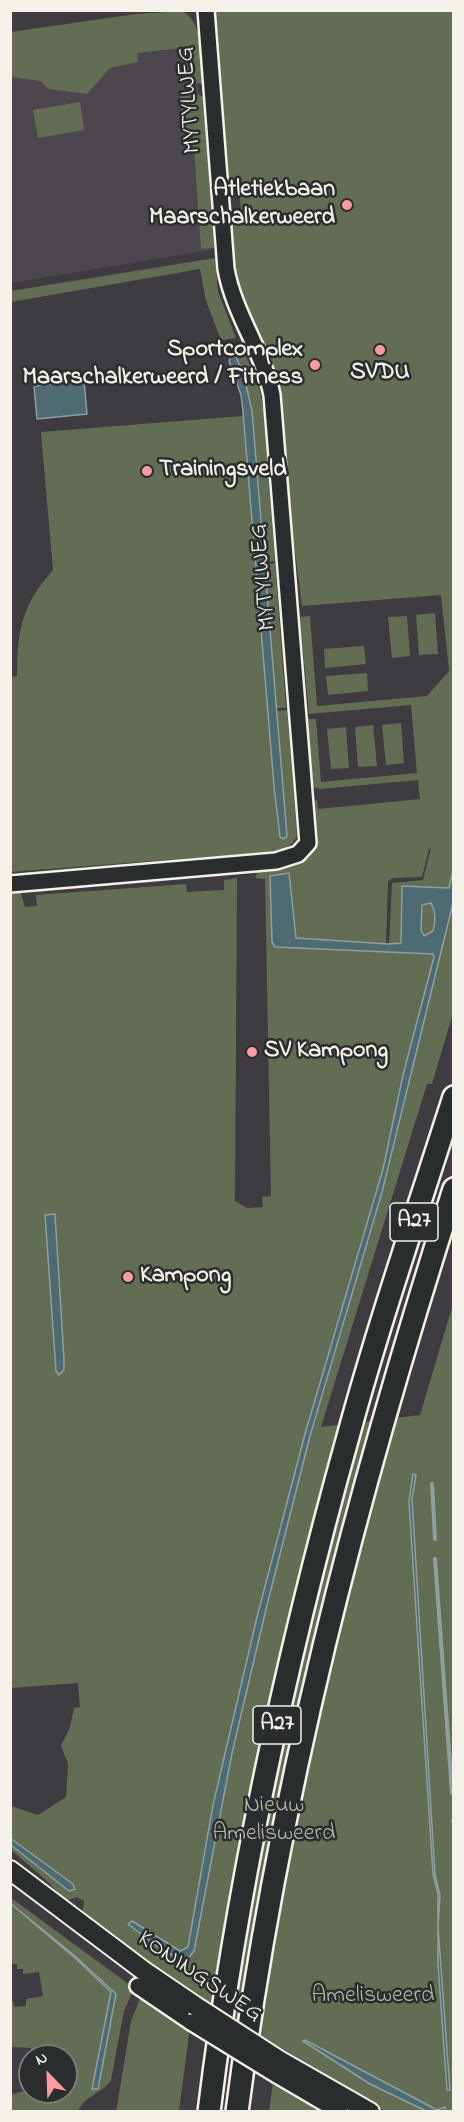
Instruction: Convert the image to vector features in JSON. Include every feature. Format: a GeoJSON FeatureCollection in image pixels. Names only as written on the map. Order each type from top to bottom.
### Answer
{"type":"FeatureCollection","features":[{"type":"Feature","properties":{"kind":"highway","name":"A27"},"geometry":{"type":"LineString","coordinates":[[209,2112],[248,1869],[297,1633],[350,1431],[453,1097]]}},
{"type":"Feature","properties":{"kind":"highway","name":"A27"},"geometry":{"type":"LineString","coordinates":[[237,2112],[272,1889],[322,1647],[374,1446],[453,1189]]}},
{"type":"Feature","properties":{"kind":"main road","name":"KONINGSWEG"},"geometry":{"type":"LineString","coordinates":[[10,1870],[144,1971],[192,2014],[278,2067],[370,2112]]}},
{"type":"Feature","properties":{"kind":"street","name":"MYTYLWEG"},"geometry":{"type":"LineString","coordinates":[[10,884],[276,861],[298,854],[308,843],[272,395],[268,377],[238,310],[226,268],[206,10]]}},
{"type":"Feature","properties":{"kind":"street","name":"KONINGSWEG"},"geometry":{"type":"LineString","coordinates":[[138,1986],[192,2014]]}},
{"type":"Feature","properties":{"kind":"street","name":"KONINGSWEG"},"geometry":{"type":"LineString","coordinates":[[278,2067],[340,2112]]}},
{"type":"Feature","properties":{"kind":"shaded area"},"geometry":{"type":"Polygon","coordinates":[[[194,26],[211,250],[11,283],[11,35],[194,26]]]}},
{"type":"Feature","properties":{"kind":"green space"},"geometry":{"type":"Polygon","coordinates":[[[182,11],[195,24],[198,33],[202,83],[192,83],[185,79],[181,48],[137,53],[138,62],[110,68],[87,94],[49,89],[40,81],[11,77],[11,32],[136,14],[182,11]]]}},
{"type":"Feature","properties":{"kind":"green space"},"geometry":{"type":"Polygon","coordinates":[[[210,11],[453,11],[453,871],[449,888],[402,886],[401,943],[389,944],[392,883],[423,880],[431,848],[422,877],[392,878],[388,882],[386,944],[296,938],[289,873],[270,877],[272,942],[275,947],[433,954],[435,957],[403,1075],[383,1169],[307,1429],[313,1428],[382,1192],[453,903],[453,1013],[432,1084],[427,1084],[321,1427],[420,1415],[453,1304],[453,2111],[385,2111],[186,1990],[82,1917],[84,1901],[77,1897],[66,1901],[45,1879],[11,1850],[10,1844],[33,1861],[71,1883],[11,1838],[11,1806],[38,1815],[66,1797],[68,1764],[61,1746],[70,1727],[74,1708],[80,1707],[78,1683],[11,1688],[11,889],[21,893],[25,907],[37,906],[36,895],[186,884],[187,892],[224,890],[224,880],[237,878],[235,1201],[247,1208],[263,1207],[262,1197],[271,1196],[265,879],[255,878],[259,870],[298,860],[312,802],[317,800],[318,809],[420,799],[418,780],[320,789],[310,786],[307,719],[316,719],[321,782],[417,773],[411,705],[309,714],[300,617],[310,616],[317,706],[427,696],[449,671],[441,595],[302,606],[277,411],[236,302],[224,214],[241,212],[240,197],[223,198],[210,11]]]}},
{"type":"Feature","properties":{"kind":"green space"},"geometry":{"type":"Polygon","coordinates":[[[188,89],[203,97],[214,248],[201,249],[193,134],[185,133],[180,95],[188,89]]]}},
{"type":"Feature","properties":{"kind":"green space"},"geometry":{"type":"Polygon","coordinates":[[[80,102],[84,130],[38,138],[33,110],[80,102]]]}},
{"type":"Feature","properties":{"kind":"green space"},"geometry":{"type":"Polygon","coordinates":[[[215,258],[218,292],[236,338],[221,340],[206,301],[200,269],[11,302],[11,291],[215,258]]]}},
{"type":"Feature","properties":{"kind":"green space"},"geometry":{"type":"Polygon","coordinates":[[[244,351],[260,391],[263,409],[275,561],[265,562],[252,411],[244,376],[236,357],[230,353],[244,351]]]}},
{"type":"Feature","properties":{"kind":"green space"},"geometry":{"type":"Polygon","coordinates":[[[243,416],[280,837],[284,839],[287,836],[276,711],[287,710],[297,836],[292,844],[280,851],[11,872],[11,677],[17,676],[18,645],[23,619],[34,595],[53,570],[41,432],[243,416]]]}},
{"type":"Feature","properties":{"kind":"green space"},"geometry":{"type":"Polygon","coordinates":[[[275,563],[286,708],[276,708],[265,565],[275,563]]]}},
{"type":"Feature","properties":{"kind":"green space"},"geometry":{"type":"Polygon","coordinates":[[[435,613],[438,654],[419,655],[416,615],[435,613]]]}},
{"type":"Feature","properties":{"kind":"green space"},"geometry":{"type":"Polygon","coordinates":[[[407,616],[410,656],[392,658],[388,617],[407,616]]]}},
{"type":"Feature","properties":{"kind":"green space"},"geometry":{"type":"Polygon","coordinates":[[[364,646],[366,664],[325,668],[324,649],[364,646]]]}},
{"type":"Feature","properties":{"kind":"green space"},"geometry":{"type":"Polygon","coordinates":[[[367,673],[368,691],[328,695],[326,676],[367,673]]]}},
{"type":"Feature","properties":{"kind":"green space"},"geometry":{"type":"Polygon","coordinates":[[[401,723],[404,763],[386,765],[382,725],[401,723]]]}},
{"type":"Feature","properties":{"kind":"green space"},"geometry":{"type":"Polygon","coordinates":[[[373,725],[377,766],[358,767],[355,727],[373,725]]]}},
{"type":"Feature","properties":{"kind":"green space"},"geometry":{"type":"Polygon","coordinates":[[[346,727],[349,768],[331,769],[327,729],[346,727]]]}},
{"type":"Feature","properties":{"kind":"green space"},"geometry":{"type":"Polygon","coordinates":[[[431,903],[435,917],[434,931],[424,936],[421,930],[422,906],[431,903]]]}},
{"type":"Feature","properties":{"kind":"green space"},"geometry":{"type":"Polygon","coordinates":[[[11,1898],[130,1985],[132,1993],[124,2011],[111,2080],[103,2089],[84,2102],[78,2111],[11,2111],[10,2090],[12,2094],[18,2093],[18,2104],[78,2104],[78,2044],[18,2044],[18,2047],[11,2047],[11,2001],[14,2007],[26,2006],[26,1999],[43,1996],[39,1972],[23,1974],[23,1969],[17,1969],[17,1964],[11,1964],[11,1905],[75,1958],[112,1993],[92,2089],[116,1994],[75,1956],[11,1904],[11,1898]]]}},
{"type":"Feature","properties":{"kind":"green space"},"geometry":{"type":"Polygon","coordinates":[[[141,1996],[190,2027],[179,2111],[116,2112],[131,2021],[141,1996]]]}},
{"type":"Feature","properties":{"kind":"green space"},"geometry":{"type":"Polygon","coordinates":[[[277,2080],[327,2112],[269,2112],[273,2082],[276,2084],[277,2080]]]}},
{"type":"Feature","properties":{"kind":"water"},"geometry":{"type":"Polygon","coordinates":[[[231,356],[236,357],[244,376],[252,411],[287,836],[284,839],[280,837],[274,786],[243,412],[241,395],[229,361],[231,356]]]}},
{"type":"Feature","properties":{"kind":"water"},"geometry":{"type":"Polygon","coordinates":[[[84,381],[87,414],[37,419],[34,386],[84,381]]]}},
{"type":"Feature","properties":{"kind":"water"},"geometry":{"type":"Polygon","coordinates":[[[453,871],[453,903],[382,1192],[310,1436],[267,1605],[232,1753],[194,1951],[188,1958],[181,1960],[158,1947],[128,1924],[132,1921],[180,1951],[188,1947],[213,1805],[257,1617],[305,1434],[383,1169],[403,1075],[434,957],[433,954],[275,947],[272,942],[270,876],[289,873],[296,938],[401,943],[402,886],[449,888],[453,871]],[[431,903],[422,905],[421,930],[424,936],[433,931],[435,917],[431,903]]]}},
{"type":"Feature","properties":{"kind":"water"},"geometry":{"type":"Polygon","coordinates":[[[55,1214],[64,1359],[64,1370],[59,1375],[56,1371],[45,1215],[55,1214]]]}},
{"type":"Feature","properties":{"kind":"water"},"geometry":{"type":"Polygon","coordinates":[[[413,1474],[416,1475],[412,1499],[435,1875],[440,1895],[438,1927],[438,1894],[433,1874],[409,1502],[413,1474]]]}},
{"type":"Feature","properties":{"kind":"water"},"geometry":{"type":"Polygon","coordinates":[[[10,1838],[73,1884],[75,1889],[69,1891],[12,1846],[10,1838]]]}},
{"type":"Feature","properties":{"kind":"water"},"geometry":{"type":"Polygon","coordinates":[[[11,1904],[75,1956],[116,1994],[98,2089],[92,2089],[111,1992],[11,1904]]]}},
{"type":"Feature","properties":{"kind":"water"},"geometry":{"type":"Polygon","coordinates":[[[438,1927],[450,2090],[447,2090],[438,1964],[438,1927]]]}},
{"type":"Feature","properties":{"kind":"water"},"geometry":{"type":"Polygon","coordinates":[[[305,2040],[437,2110],[445,2107],[445,2111],[426,2111],[370,2084],[303,2041],[305,2040]]]}},
{"type":"Feature","properties":{"kind":"waterway"},"geometry":{"type":"LineString","coordinates":[[432,1484],[435,1539]]}},
{"type":"Feature","properties":{"kind":"waterway"},"geometry":{"type":"LineString","coordinates":[[435,1559],[452,1793]]}},
{"type":"Feature","properties":{"kind":"place","name":"Atletiekbaan Maarschalkerweerd"},"geometry":{"type":"Point","coordinates":[347,205]}},
{"type":"Feature","properties":{"kind":"place","name":"SVDU"},"geometry":{"type":"Point","coordinates":[380,350]}},
{"type":"Feature","properties":{"kind":"place","name":"Sportcomplex Maarschalkerweerd / Fitness"},"geometry":{"type":"Point","coordinates":[315,365]}},
{"type":"Feature","properties":{"kind":"place","name":"Trainingsveld"},"geometry":{"type":"Point","coordinates":[147,471]}},
{"type":"Feature","properties":{"kind":"place","name":"SV Kampong"},"geometry":{"type":"Point","coordinates":[252,1052]}},
{"type":"Feature","properties":{"kind":"place","name":"Kampong"},"geometry":{"type":"Point","coordinates":[128,1277]}},
{"type":"Feature","properties":{"kind":"park label","name":"Nieuw Amelisweerd"},"geometry":{"type":"Point","coordinates":[274,1821]}},
{"type":"Feature","properties":{"kind":"park label","name":"Amelisweerd"},"geometry":{"type":"Point","coordinates":[373,1997]}}]}
